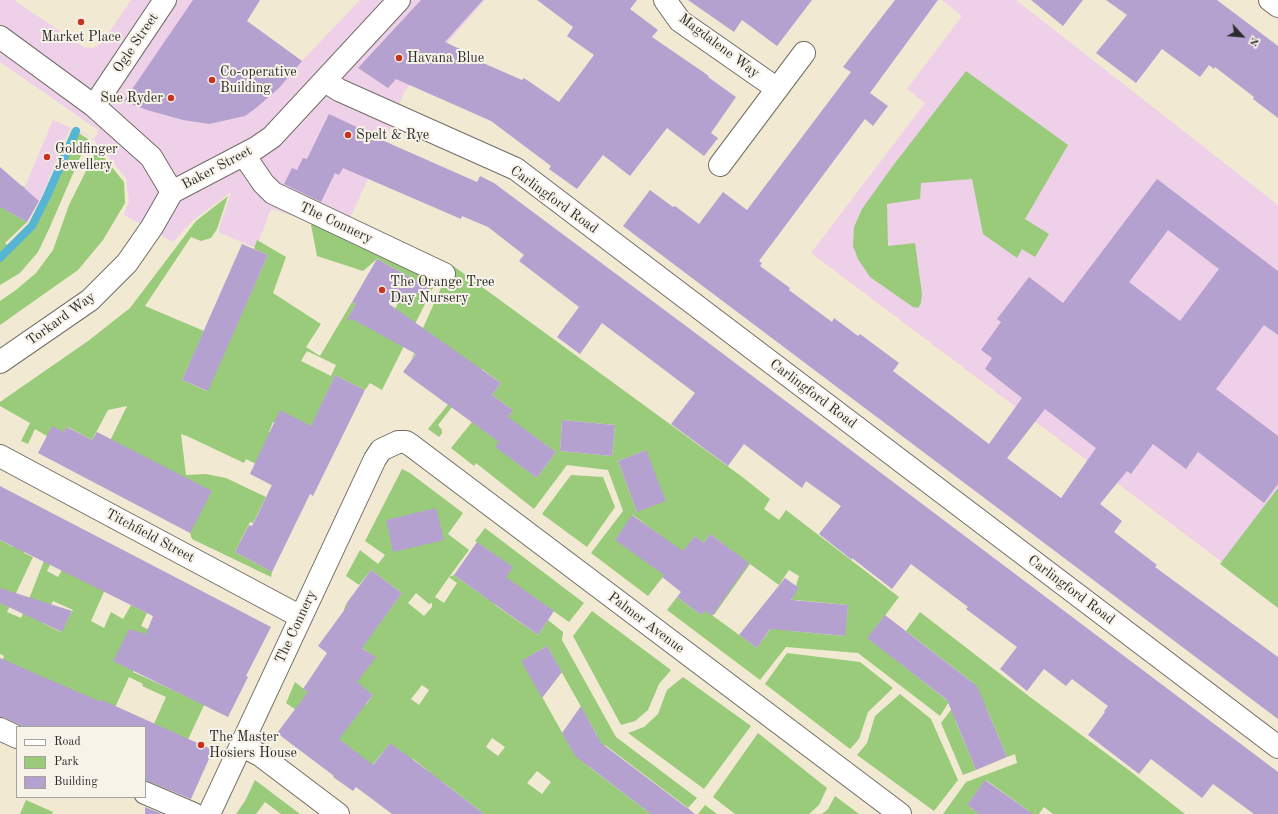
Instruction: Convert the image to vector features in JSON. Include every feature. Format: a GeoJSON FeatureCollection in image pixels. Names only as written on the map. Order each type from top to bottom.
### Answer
{"type":"FeatureCollection","features":[{"type":"Feature","properties":{"kind":"street","name":"Ogle Street"},"geometry":{"type":"LineString","coordinates":[[94,106],[165,0]]}},
{"type":"Feature","properties":{"kind":"street","name":"Baker Street"},"geometry":{"type":"LineString","coordinates":[[0,37],[94,106],[151,157],[172,192],[244,155],[272,137],[399,0]]}},
{"type":"Feature","properties":{"kind":"street","name":"Magdalene Way"},"geometry":{"type":"LineString","coordinates":[[665,0],[680,21],[776,88]]}},
{"type":"Feature","properties":{"kind":"street"},"geometry":{"type":"LineString","coordinates":[[1270,0],[1278,6]]}},
{"type":"Feature","properties":{"kind":"street"},"geometry":{"type":"LineString","coordinates":[[720,165],[776,88],[804,53]]}},
{"type":"Feature","properties":{"kind":"street","name":"Carlingford Road"},"geometry":{"type":"LineString","coordinates":[[325,80],[339,90],[516,170],[1278,747]]}},
{"type":"Feature","properties":{"kind":"street","name":"The Connery"},"geometry":{"type":"LineString","coordinates":[[244,155],[263,183],[273,193],[444,274]]}},
{"type":"Feature","properties":{"kind":"street","name":"Torkard Way"},"geometry":{"type":"LineString","coordinates":[[0,362],[90,300],[127,263],[152,227],[172,192]]}},
{"type":"Feature","properties":{"kind":"street","name":"Palmer Avenue"},"geometry":{"type":"LineString","coordinates":[[389,445],[398,442],[406,442],[412,446],[900,814]]}},
{"type":"Feature","properties":{"kind":"street","name":"The Connery"},"geometry":{"type":"LineString","coordinates":[[210,814],[375,459],[381,450],[389,445]]}},
{"type":"Feature","properties":{"kind":"street","name":"Titchfield Street"},"geometry":{"type":"LineString","coordinates":[[0,456],[301,617]]}},
{"type":"Feature","properties":{"kind":"street"},"geometry":{"type":"LineString","coordinates":[[0,729],[16,737]]}},
{"type":"Feature","properties":{"kind":"street"},"geometry":{"type":"LineString","coordinates":[[242,746],[260,755],[338,814]]}},
{"type":"Feature","properties":{"kind":"street"},"geometry":{"type":"LineString","coordinates":[[146,793],[194,814]]}},
{"type":"Feature","properties":{"kind":"shaded area"},"geometry":{"type":"Polygon","coordinates":[[[0,0],[14,0],[83,47],[93,48],[102,43],[131,0],[260,0],[247,21],[302,61],[360,0],[485,0],[404,92],[386,140],[342,235],[294,216],[271,209],[256,248],[218,232],[231,192],[192,221],[173,242],[124,215],[129,201],[126,178],[90,137],[70,128],[42,196],[27,222],[5,243],[4,180],[25,187],[53,120],[85,134],[94,139],[98,130],[0,62],[0,0]]]}},
{"type":"Feature","properties":{"kind":"shaded area"},"geometry":{"type":"Polygon","coordinates":[[[942,0],[1016,0],[1278,205],[1278,604],[811,253],[925,103],[907,89],[962,16],[942,0]]]}},
{"type":"Feature","properties":{"kind":"green space"},"geometry":{"type":"Polygon","coordinates":[[[966,71],[1068,145],[1025,219],[1049,234],[1035,257],[1022,249],[1017,258],[983,234],[972,179],[921,183],[920,199],[887,204],[888,246],[915,243],[922,294],[921,303],[918,308],[913,307],[870,277],[858,259],[853,246],[854,227],[862,209],[892,167],[966,71]]]}},
{"type":"Feature","properties":{"kind":"green space"},"geometry":{"type":"Polygon","coordinates":[[[72,129],[88,139],[49,229],[38,252],[20,273],[0,285],[0,185],[4,180],[25,187],[11,213],[27,222],[5,243],[7,245],[29,223],[44,194],[72,129]]]}},
{"type":"Feature","properties":{"kind":"green space"},"geometry":{"type":"Polygon","coordinates":[[[97,149],[124,182],[125,203],[103,240],[78,270],[0,325],[0,301],[36,273],[53,250],[69,205],[97,149]]]}},
{"type":"Feature","properties":{"kind":"green space"},"geometry":{"type":"Polygon","coordinates":[[[228,196],[217,229],[211,238],[201,241],[191,237],[145,306],[204,331],[182,380],[207,391],[268,255],[254,249],[257,240],[286,257],[273,293],[321,324],[306,347],[320,356],[352,302],[356,304],[349,317],[391,316],[412,278],[377,259],[363,271],[317,256],[311,225],[315,219],[439,276],[382,390],[370,383],[365,390],[335,375],[310,429],[295,432],[273,422],[269,432],[291,442],[273,486],[259,478],[264,468],[246,459],[244,463],[181,434],[186,475],[206,474],[226,478],[266,497],[253,523],[250,522],[235,552],[272,572],[271,577],[192,539],[190,533],[107,447],[127,406],[108,410],[92,440],[68,427],[64,432],[47,436],[35,429],[28,444],[21,441],[30,423],[0,406],[0,402],[88,341],[130,308],[196,221],[228,196]],[[307,351],[301,361],[331,376],[336,365],[307,351]]]}},
{"type":"Feature","properties":{"kind":"green space"},"geometry":{"type":"Polygon","coordinates":[[[452,265],[741,476],[770,499],[764,509],[779,520],[786,510],[899,597],[868,638],[949,702],[940,716],[858,653],[786,647],[760,680],[667,610],[677,597],[701,615],[743,559],[710,534],[704,543],[695,536],[648,596],[591,553],[623,511],[608,470],[567,465],[534,509],[476,463],[474,466],[451,448],[472,422],[493,437],[513,410],[492,395],[501,383],[482,369],[438,425],[442,430],[439,437],[428,429],[455,396],[430,334],[411,360],[417,347],[419,337],[452,265]],[[562,420],[560,451],[612,456],[615,425],[562,420]],[[514,422],[496,447],[537,478],[556,452],[514,422]],[[646,450],[618,461],[637,512],[646,450]],[[633,515],[615,540],[676,547],[633,515]],[[750,564],[714,615],[711,611],[709,613],[757,648],[774,624],[778,626],[792,599],[799,576],[789,570],[779,585],[750,564]],[[795,600],[792,631],[844,636],[848,605],[795,600]]]}},
{"type":"Feature","properties":{"kind":"green space"},"geometry":{"type":"Polygon","coordinates":[[[402,469],[410,473],[463,513],[448,534],[469,550],[449,577],[454,575],[489,600],[512,567],[475,541],[485,528],[584,603],[569,622],[512,582],[495,605],[538,635],[548,620],[563,632],[562,640],[616,737],[697,798],[688,808],[605,745],[589,767],[651,814],[484,814],[443,782],[420,788],[431,773],[413,759],[402,773],[390,743],[370,768],[344,753],[349,747],[286,703],[295,682],[349,725],[349,692],[366,705],[373,695],[344,673],[375,657],[354,642],[365,626],[344,610],[346,604],[377,627],[402,593],[371,570],[359,585],[346,576],[360,550],[378,564],[385,555],[365,541],[402,469]],[[449,577],[435,597],[444,603],[457,583],[449,577]],[[416,593],[408,603],[424,616],[432,607],[432,603],[429,604],[416,593]],[[547,646],[522,661],[573,752],[598,737],[547,646]],[[422,685],[411,699],[419,705],[429,690],[422,685]],[[492,738],[486,747],[498,756],[505,747],[492,738]],[[537,771],[527,783],[542,794],[551,782],[537,771]]]}},
{"type":"Feature","properties":{"kind":"green space"},"geometry":{"type":"Polygon","coordinates":[[[571,475],[603,477],[615,507],[587,547],[542,514],[571,475]]]}},
{"type":"Feature","properties":{"kind":"green space"},"geometry":{"type":"Polygon","coordinates":[[[1278,488],[1278,608],[1220,564],[1278,488]]]}},
{"type":"Feature","properties":{"kind":"green space"},"geometry":{"type":"Polygon","coordinates":[[[17,539],[29,545],[24,553],[33,557],[7,612],[21,618],[47,553],[54,557],[47,571],[58,577],[64,566],[107,585],[91,621],[104,628],[111,612],[123,619],[131,605],[147,613],[141,626],[152,631],[206,701],[183,750],[149,735],[166,697],[142,686],[143,684],[129,677],[110,718],[102,700],[96,712],[2,661],[4,656],[0,654],[0,540],[13,547],[17,539]],[[53,601],[42,623],[61,632],[73,610],[53,601]],[[140,655],[133,672],[199,702],[140,655]]]}},
{"type":"Feature","properties":{"kind":"green space"},"geometry":{"type":"Polygon","coordinates":[[[592,611],[671,670],[659,684],[648,710],[635,721],[621,725],[573,636],[592,611]]]}},
{"type":"Feature","properties":{"kind":"green space"},"geometry":{"type":"Polygon","coordinates":[[[920,612],[1185,814],[1053,814],[1044,807],[1039,814],[1028,814],[1029,811],[986,780],[967,805],[979,814],[943,814],[966,782],[1017,763],[1015,754],[1007,757],[986,707],[955,720],[976,770],[963,775],[941,723],[972,682],[906,631],[920,612]]]}},
{"type":"Feature","properties":{"kind":"green space"},"geometry":{"type":"Polygon","coordinates":[[[787,653],[860,662],[893,688],[868,712],[859,739],[850,749],[765,684],[787,653]]]}},
{"type":"Feature","properties":{"kind":"green space"},"geometry":{"type":"Polygon","coordinates":[[[683,677],[751,726],[704,789],[628,733],[644,727],[658,714],[667,690],[683,677]]]}},
{"type":"Feature","properties":{"kind":"green space"},"geometry":{"type":"Polygon","coordinates":[[[900,694],[931,719],[958,780],[934,811],[857,755],[867,743],[875,716],[900,694]]]}},
{"type":"Feature","properties":{"kind":"green space"},"geometry":{"type":"Polygon","coordinates":[[[758,733],[827,788],[819,805],[809,814],[735,814],[713,797],[758,733]]]}},
{"type":"Feature","properties":{"kind":"green space"},"geometry":{"type":"Polygon","coordinates":[[[255,780],[300,814],[281,814],[265,802],[256,814],[236,814],[245,801],[255,780]]]}},
{"type":"Feature","properties":{"kind":"green space"},"geometry":{"type":"Polygon","coordinates":[[[835,796],[859,814],[822,814],[828,809],[835,796]]]}},
{"type":"Feature","properties":{"kind":"green space"},"geometry":{"type":"Polygon","coordinates":[[[26,800],[53,812],[52,814],[20,814],[26,800]]]}},
{"type":"Feature","properties":{"kind":"green space"},"geometry":{"type":"Polygon","coordinates":[[[705,805],[717,814],[698,814],[705,805]]]}},
{"type":"Feature","properties":{"kind":"green space"},"geometry":{"type":"Polygon","coordinates":[[[688,808],[694,814],[684,814],[688,808]]]}},
{"type":"Feature","properties":{"kind":"building","name":"Co-operative Building"},"geometry":{"type":"Polygon","coordinates":[[[193,0],[260,0],[247,21],[302,61],[279,88],[245,116],[209,124],[183,120],[147,110],[124,101],[193,0]]]}},
{"type":"Feature","properties":{"kind":"building"},"geometry":{"type":"Polygon","coordinates":[[[421,0],[483,0],[445,42],[475,56],[474,59],[522,80],[524,78],[559,102],[594,55],[567,36],[573,27],[537,0],[637,0],[630,9],[658,30],[652,37],[709,76],[708,77],[736,97],[711,133],[718,138],[704,156],[667,128],[630,176],[603,155],[577,189],[549,169],[551,166],[491,121],[396,79],[388,88],[358,68],[421,0]]]}},
{"type":"Feature","properties":{"kind":"building"},"geometry":{"type":"Polygon","coordinates":[[[688,0],[812,0],[777,46],[742,20],[734,32],[688,0]]]}},
{"type":"Feature","properties":{"kind":"building"},"geometry":{"type":"Polygon","coordinates":[[[895,0],[938,0],[870,93],[888,106],[873,126],[865,119],[759,261],[762,263],[760,266],[832,322],[834,318],[858,336],[860,334],[899,363],[893,371],[989,444],[1022,398],[985,369],[992,358],[981,350],[1001,322],[997,319],[1029,277],[1063,303],[1157,179],[1278,271],[1278,335],[1264,325],[1216,389],[1278,436],[1278,484],[1264,503],[1198,452],[1186,469],[1153,444],[1131,474],[1127,471],[1100,504],[1122,521],[1114,532],[1157,565],[1155,567],[1278,657],[1278,719],[623,226],[650,190],[699,224],[723,192],[747,210],[851,72],[843,67],[895,0]],[[1168,230],[1129,282],[1180,321],[1219,269],[1168,230]],[[1045,409],[1007,458],[1061,498],[1096,448],[1045,409]]]}},
{"type":"Feature","properties":{"kind":"building"},"geometry":{"type":"Polygon","coordinates":[[[1031,0],[1083,0],[1063,26],[1031,0]]]}},
{"type":"Feature","properties":{"kind":"building"},"geometry":{"type":"Polygon","coordinates":[[[1106,0],[1217,0],[1278,46],[1278,118],[1253,99],[1254,97],[1215,67],[1214,69],[1209,65],[1200,77],[1162,49],[1136,83],[1096,53],[1127,15],[1106,0]]]}},
{"type":"Feature","properties":{"kind":"building"},"geometry":{"type":"Polygon","coordinates":[[[329,114],[376,136],[375,137],[477,182],[480,176],[494,183],[1278,772],[1278,814],[1254,814],[1213,784],[1202,798],[1151,759],[1139,774],[1088,735],[1108,706],[1072,679],[1066,686],[1044,669],[1027,691],[1000,669],[1017,647],[966,609],[968,607],[911,564],[892,589],[819,534],[841,506],[806,481],[802,488],[744,444],[728,466],[671,424],[695,393],[642,353],[602,323],[580,354],[557,337],[579,307],[519,261],[524,255],[488,227],[462,216],[461,219],[343,168],[339,175],[335,173],[321,202],[284,184],[292,168],[297,170],[303,158],[307,159],[329,114]]]}},
{"type":"Feature","properties":{"kind":"building"},"geometry":{"type":"Polygon","coordinates":[[[0,167],[39,201],[27,222],[0,207],[0,167]]]}},
{"type":"Feature","properties":{"kind":"building"},"geometry":{"type":"Polygon","coordinates":[[[242,244],[268,255],[208,391],[182,380],[242,244]]]}},
{"type":"Feature","properties":{"kind":"building"},"geometry":{"type":"Polygon","coordinates":[[[377,259],[430,288],[389,304],[501,383],[492,395],[513,410],[508,417],[556,452],[537,478],[495,447],[499,442],[403,372],[416,354],[352,319],[346,321],[356,304],[352,302],[377,259]]]}},
{"type":"Feature","properties":{"kind":"building"},"geometry":{"type":"Polygon","coordinates":[[[335,375],[365,390],[313,496],[310,494],[272,572],[235,552],[249,525],[252,526],[272,485],[250,474],[280,410],[311,426],[335,375]]]}},
{"type":"Feature","properties":{"kind":"building"},"geometry":{"type":"Polygon","coordinates":[[[562,420],[615,425],[612,456],[560,451],[562,420]]]}},
{"type":"Feature","properties":{"kind":"building"},"geometry":{"type":"Polygon","coordinates":[[[52,426],[64,432],[67,427],[92,440],[97,432],[212,491],[190,533],[38,453],[52,426]]]}},
{"type":"Feature","properties":{"kind":"building"},"geometry":{"type":"Polygon","coordinates":[[[646,450],[666,501],[637,512],[618,461],[646,450]]]}},
{"type":"Feature","properties":{"kind":"building"},"geometry":{"type":"Polygon","coordinates":[[[0,486],[271,627],[246,676],[248,677],[228,717],[113,661],[129,629],[146,634],[153,616],[0,540],[0,486]]]}},
{"type":"Feature","properties":{"kind":"building"},"geometry":{"type":"Polygon","coordinates":[[[436,508],[444,540],[393,552],[386,520],[436,508]]]}},
{"type":"Feature","properties":{"kind":"building"},"geometry":{"type":"Polygon","coordinates":[[[632,515],[683,551],[695,536],[704,543],[710,534],[749,563],[712,616],[705,611],[701,615],[677,597],[681,592],[662,577],[664,575],[615,540],[632,515]]]}},
{"type":"Feature","properties":{"kind":"building"},"geometry":{"type":"Polygon","coordinates":[[[477,542],[513,567],[506,577],[554,611],[538,635],[454,575],[477,542]]]}},
{"type":"Feature","properties":{"kind":"building"},"geometry":{"type":"Polygon","coordinates":[[[371,570],[402,593],[362,648],[376,657],[357,682],[373,695],[339,739],[373,765],[390,743],[484,814],[392,814],[356,787],[353,791],[333,777],[334,776],[277,733],[308,692],[303,689],[327,653],[318,646],[371,570]]]}},
{"type":"Feature","properties":{"kind":"building"},"geometry":{"type":"Polygon","coordinates":[[[785,578],[799,588],[791,600],[848,605],[845,636],[770,629],[757,648],[739,635],[785,578]]]}},
{"type":"Feature","properties":{"kind":"building"},"geometry":{"type":"Polygon","coordinates":[[[0,588],[72,611],[62,632],[0,603],[0,588]]]}},
{"type":"Feature","properties":{"kind":"building"},"geometry":{"type":"Polygon","coordinates":[[[885,615],[977,686],[1007,757],[976,770],[947,700],[867,638],[885,615]]]}},
{"type":"Feature","properties":{"kind":"building"},"geometry":{"type":"Polygon","coordinates":[[[547,646],[562,672],[542,698],[521,661],[547,646]]]}},
{"type":"Feature","properties":{"kind":"building"},"geometry":{"type":"Polygon","coordinates":[[[0,658],[101,702],[102,700],[213,750],[191,799],[146,781],[146,726],[22,726],[0,717],[0,658]]]}},
{"type":"Feature","properties":{"kind":"building"},"geometry":{"type":"Polygon","coordinates":[[[581,706],[601,743],[695,814],[651,814],[575,756],[562,733],[581,706]]]}},
{"type":"Feature","properties":{"kind":"building"},"geometry":{"type":"Polygon","coordinates":[[[985,780],[1033,814],[979,814],[967,805],[985,780]]]}},
{"type":"Feature","properties":{"kind":"building"},"geometry":{"type":"Polygon","coordinates":[[[145,807],[162,814],[145,814],[145,807]]]}},
{"type":"Feature","properties":{"kind":"waterway"},"geometry":{"type":"LineString","coordinates":[[0,258],[32,226],[76,131]]}},
{"type":"Feature","properties":{"kind":"place","name":"Market Place"},"geometry":{"type":"Point","coordinates":[81,22]}},
{"type":"Feature","properties":{"kind":"place","name":"Havana Blue"},"geometry":{"type":"Point","coordinates":[399,58]}},
{"type":"Feature","properties":{"kind":"place","name":"Co-operative Building"},"geometry":{"type":"Point","coordinates":[212,80]}},
{"type":"Feature","properties":{"kind":"place","name":"Sue Ryder"},"geometry":{"type":"Point","coordinates":[171,98]}},
{"type":"Feature","properties":{"kind":"place","name":"Spelt & Rye"},"geometry":{"type":"Point","coordinates":[348,135]}},
{"type":"Feature","properties":{"kind":"place","name":"Goldfinger Jewellery"},"geometry":{"type":"Point","coordinates":[47,157]}},
{"type":"Feature","properties":{"kind":"place","name":"The Orange Tree Day Nursery"},"geometry":{"type":"Point","coordinates":[382,290]}},
{"type":"Feature","properties":{"kind":"place","name":"The Master Hosiers House"},"geometry":{"type":"Point","coordinates":[201,745]}}]}
